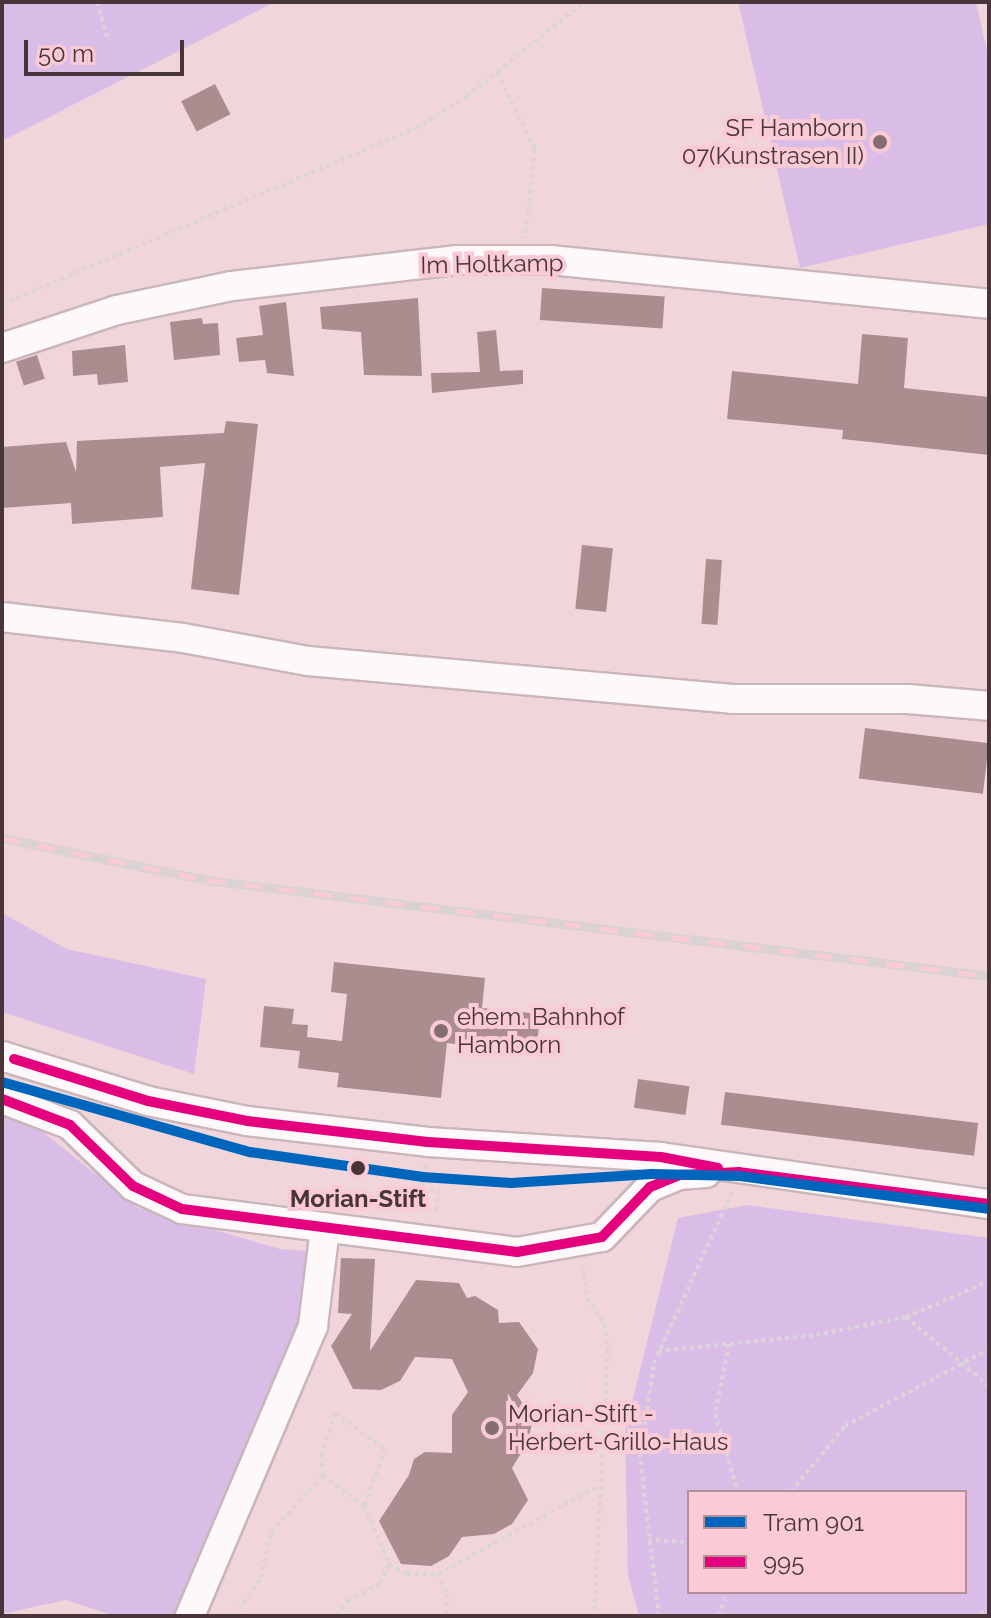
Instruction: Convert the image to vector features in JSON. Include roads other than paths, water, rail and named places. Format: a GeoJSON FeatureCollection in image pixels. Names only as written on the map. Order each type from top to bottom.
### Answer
{"type":"FeatureCollection","features":[{"type":"Feature","properties":{"kind":"street","name":"Im Holtkamp"},"geometry":{"type":"LineString","coordinates":[[2,348],[117,310],[232,286],[325,272],[524,260],[989,304]]}},
{"type":"Feature","properties":{"kind":"street"},"geometry":{"type":"LineString","coordinates":[[2,617],[196,640],[308,661],[732,699],[908,699],[989,706]]}},
{"type":"Feature","properties":{"kind":"street"},"geometry":{"type":"LineString","coordinates":[[2,1056],[162,1104],[247,1121],[428,1142],[661,1157],[739,1172],[989,1204]]}},
{"type":"Feature","properties":{"kind":"street"},"geometry":{"type":"LineString","coordinates":[[2,1099],[70,1125],[133,1186],[182,1209],[517,1252],[602,1237],[650,1187],[679,1175],[739,1172]]}},
{"type":"Feature","properties":{"kind":"street"},"geometry":{"type":"LineString","coordinates":[[190,1616],[313,1326],[325,1228]]}},
{"type":"Feature","properties":{"kind":"railway"},"geometry":{"type":"LineString","coordinates":[[2,838],[207,880],[989,976]]}},
{"type":"Feature","properties":{"kind":"tram line","name":"901"},"geometry":{"type":"LineString","coordinates":[[2,1082],[250,1152],[423,1177],[511,1183],[652,1174],[739,1176],[989,1209]]}},
{"type":"Feature","properties":{"kind":"place","name":"SF Hamborn 07(Kunstrasen II)"},"geometry":{"type":"Point","coordinates":[880,142]}},
{"type":"Feature","properties":{"kind":"place","name":"ehem. Bahnhof Hamborn"},"geometry":{"type":"Point","coordinates":[441,1031]}},
{"type":"Feature","properties":{"kind":"place","name":"Morian-Stift"},"geometry":{"type":"Point","coordinates":[358,1168]}},
{"type":"Feature","properties":{"kind":"place","name":"Morian-Stift - Herbert-Grillo-Haus"},"geometry":{"type":"Point","coordinates":[492,1428]}}]}
